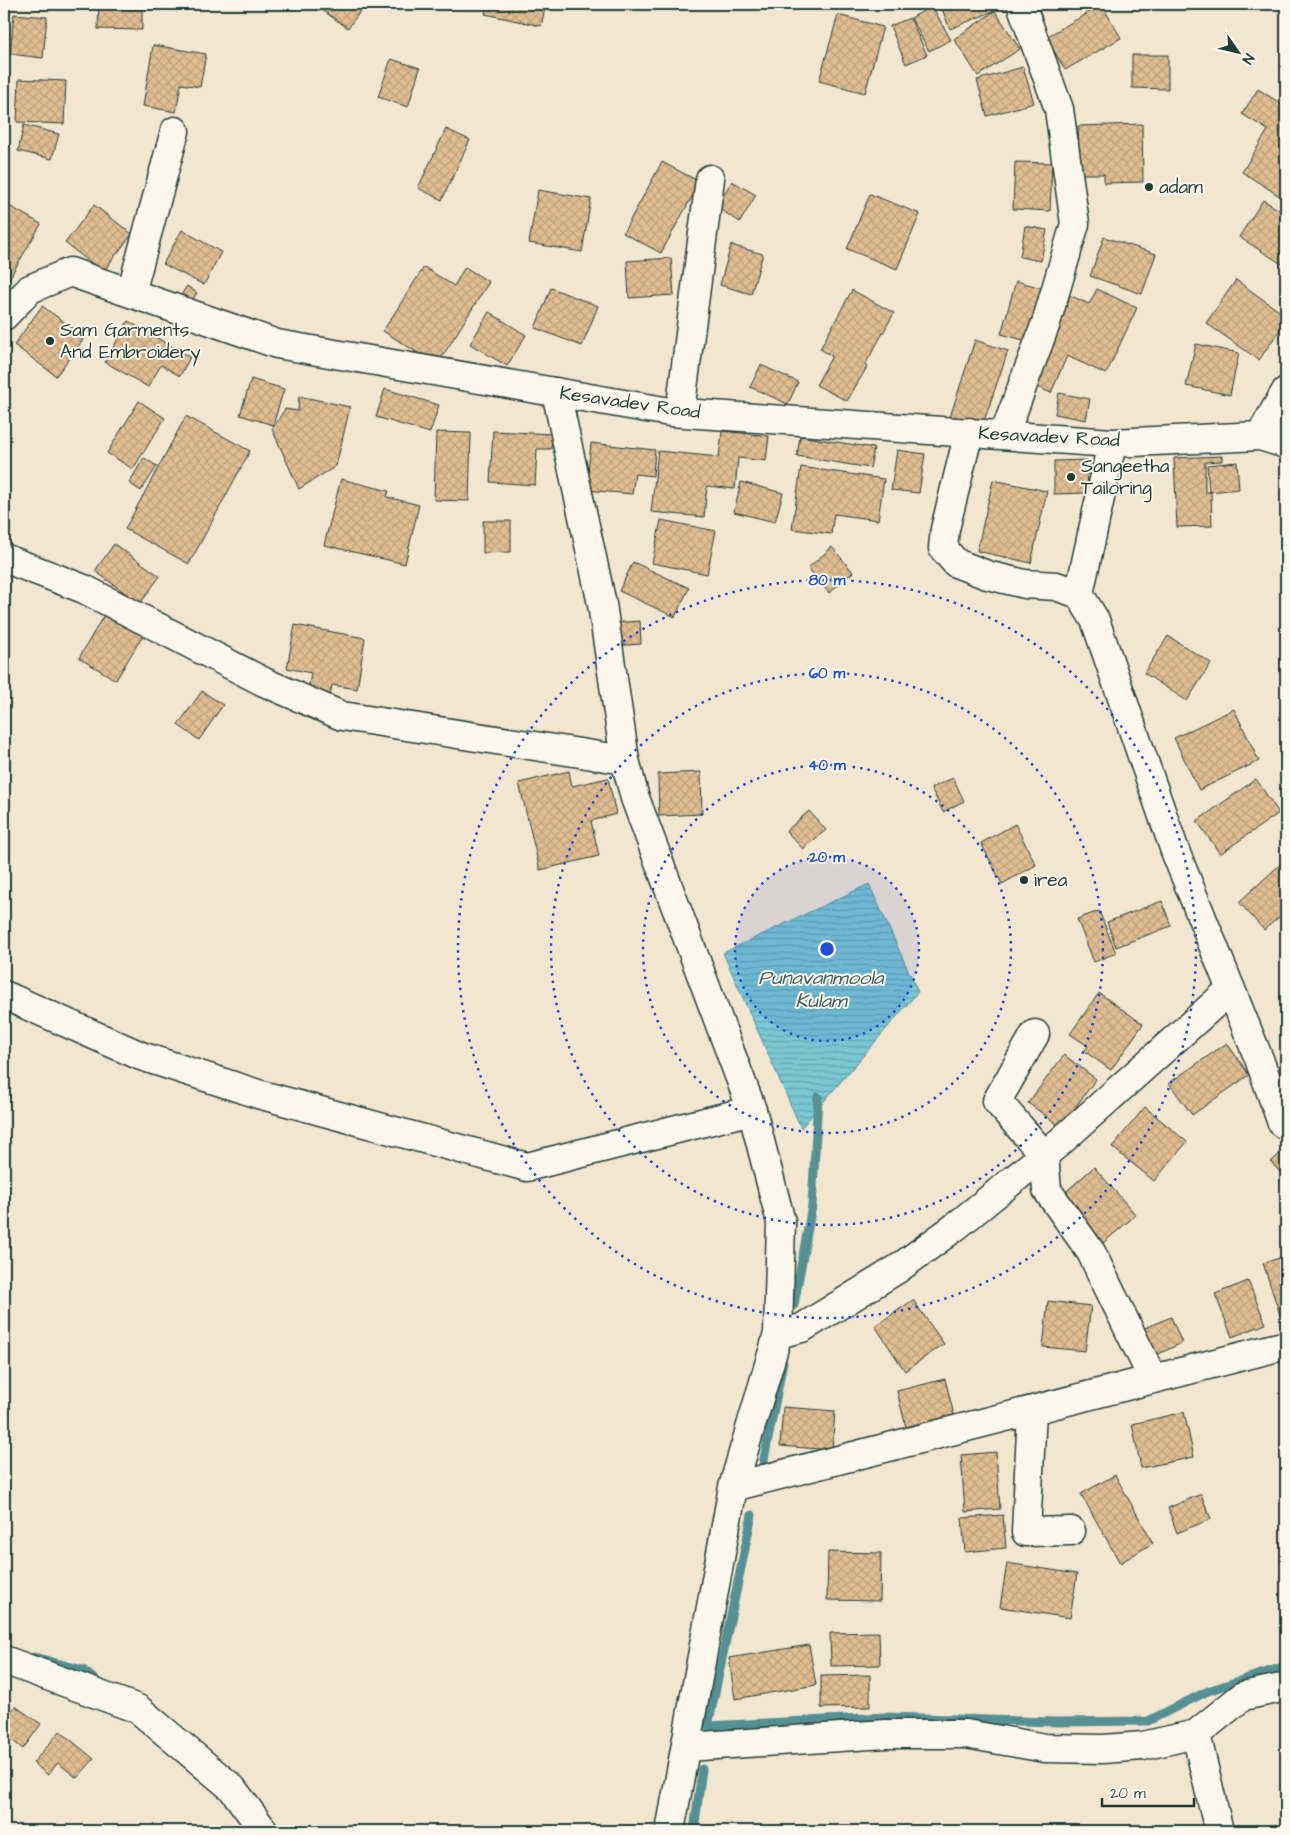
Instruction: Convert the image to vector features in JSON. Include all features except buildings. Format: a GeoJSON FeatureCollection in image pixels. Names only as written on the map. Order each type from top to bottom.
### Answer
{"type":"FeatureCollection","features":[{"type":"Feature","properties":{"kind":"street"},"geometry":{"type":"LineString","coordinates":[[1004,435],[1046,323],[1075,224],[1059,109],[1021,4]]}},
{"type":"Feature","properties":{"kind":"street"},"geometry":{"type":"LineString","coordinates":[[131,293],[175,131]]}},
{"type":"Feature","properties":{"kind":"street"},"geometry":{"type":"LineString","coordinates":[[680,412],[710,179]]}},
{"type":"Feature","properties":{"kind":"street","name":"Kesavadev Road"},"geometry":{"type":"LineString","coordinates":[[4,316],[30,289],[70,272],[277,344],[680,412],[1112,443],[1260,436],[1286,444]]}},
{"type":"Feature","properties":{"kind":"street"},"geometry":{"type":"LineString","coordinates":[[1260,436],[1286,391]]}},
{"type":"Feature","properties":{"kind":"street"},"geometry":{"type":"LineString","coordinates":[[556,392],[602,604],[625,760],[638,806],[752,1110],[781,1222],[778,1334],[733,1488],[670,1831]]}},
{"type":"Feature","properties":{"kind":"street"},"geometry":{"type":"LineString","coordinates":[[969,432],[942,548],[956,563],[987,575],[1025,584],[1056,586],[1079,594],[1095,620],[1175,851],[1259,1059],[1282,1123],[1286,1126]]}},
{"type":"Feature","properties":{"kind":"street"},"geometry":{"type":"LineString","coordinates":[[1079,594],[1112,443]]}},
{"type":"Feature","properties":{"kind":"street"},"geometry":{"type":"LineString","coordinates":[[4,558],[84,589],[264,682],[342,716],[625,760]]}},
{"type":"Feature","properties":{"kind":"street"},"geometry":{"type":"LineString","coordinates":[[778,1334],[802,1328],[899,1268],[955,1227],[1044,1155],[1231,989]]}},
{"type":"Feature","properties":{"kind":"street"},"geometry":{"type":"LineString","coordinates":[[4,994],[150,1059],[258,1094],[527,1167],[752,1110]]}},
{"type":"Feature","properties":{"kind":"street"},"geometry":{"type":"LineString","coordinates":[[1035,1034],[997,1101],[1044,1155],[1047,1190],[1091,1252],[1153,1379]]}},
{"type":"Feature","properties":{"kind":"street"},"geometry":{"type":"LineString","coordinates":[[733,1488],[1286,1345]]}},
{"type":"Feature","properties":{"kind":"street"},"geometry":{"type":"LineString","coordinates":[[1032,1411],[1026,1532],[1072,1531]]}},
{"type":"Feature","properties":{"kind":"street"},"geometry":{"type":"LineString","coordinates":[[4,1660],[138,1709],[232,1788],[264,1831]]}},
{"type":"Feature","properties":{"kind":"street"},"geometry":{"type":"LineString","coordinates":[[686,1747],[886,1734],[966,1734],[1044,1748],[1103,1749],[1143,1746],[1196,1734],[1243,1696],[1286,1687]]}},
{"type":"Feature","properties":{"kind":"street"},"geometry":{"type":"LineString","coordinates":[[1196,1734],[1219,1831]]}},
{"type":"Feature","properties":{"kind":"water","name":"Punavanmoola Kulam"},"geometry":{"type":"Polygon","coordinates":[[[869,884],[918,992],[801,1128],[723,953],[869,884]]]}},
{"type":"Feature","properties":{"kind":"waterway"},"geometry":{"type":"LineString","coordinates":[[794,1305],[812,1206],[818,1097]]}},
{"type":"Feature","properties":{"kind":"waterway"},"geometry":{"type":"LineString","coordinates":[[763,1465],[783,1362]]}},
{"type":"Feature","properties":{"kind":"waterway"},"geometry":{"type":"LineString","coordinates":[[752,1515],[708,1726],[885,1717],[1055,1722],[1148,1721],[1208,1691],[1286,1666]]}},
{"type":"Feature","properties":{"kind":"waterway"},"geometry":{"type":"LineString","coordinates":[[34,1657],[83,1670],[101,1685]]}},
{"type":"Feature","properties":{"kind":"waterway"},"geometry":{"type":"LineString","coordinates":[[694,1831],[702,1769]]}},
{"type":"Feature","properties":{"kind":"place","name":"adam"},"geometry":{"type":"Point","coordinates":[1149,187]}},
{"type":"Feature","properties":{"kind":"place","name":"Sam Garments And Embroidery"},"geometry":{"type":"Point","coordinates":[50,341]}},
{"type":"Feature","properties":{"kind":"place","name":"Sangeetha Tailoring"},"geometry":{"type":"Point","coordinates":[1071,477]}},
{"type":"Feature","properties":{"kind":"place","name":"irea"},"geometry":{"type":"Point","coordinates":[1024,880]}}]}
